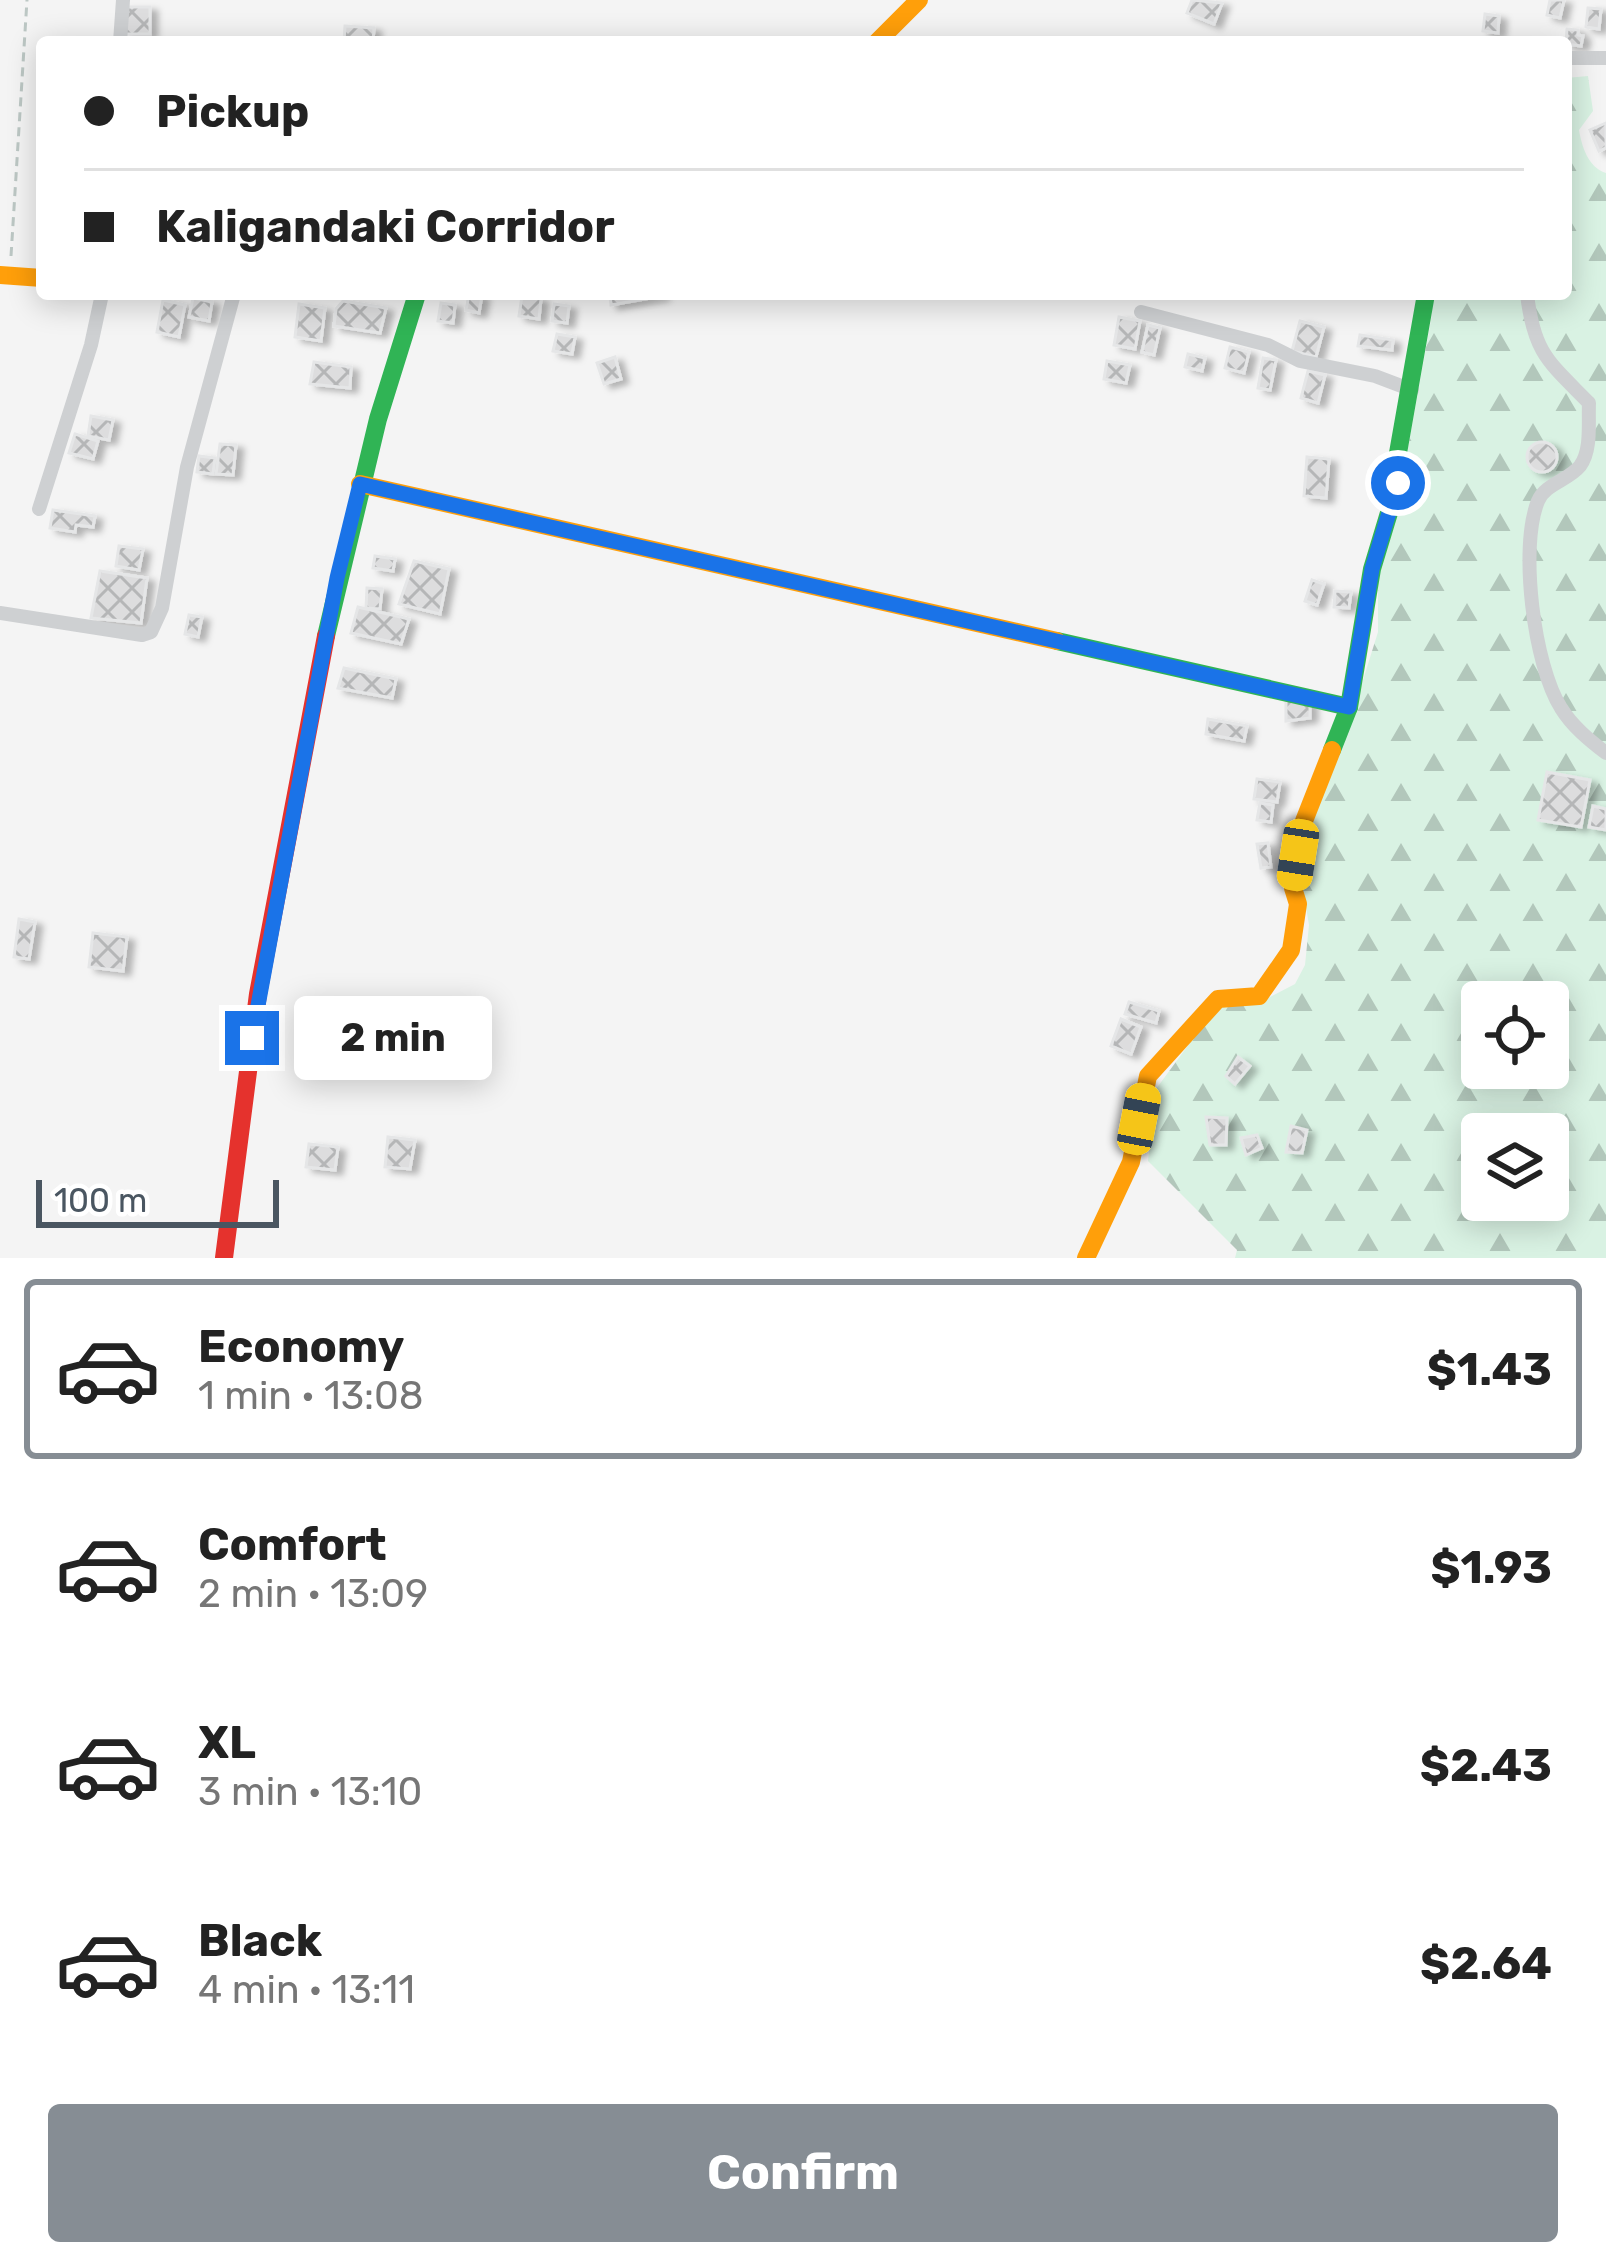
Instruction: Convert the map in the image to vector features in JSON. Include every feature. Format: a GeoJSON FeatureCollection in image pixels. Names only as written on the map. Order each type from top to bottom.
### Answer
{"type":"FeatureCollection","features":[{"type":"Feature","properties":{"kind":"street"},"geometry":{"type":"LineString","coordinates":[[120,36],[123,0]]}},
{"type":"Feature","properties":{"kind":"street"},"geometry":{"type":"LineString","coordinates":[[884,36],[919,0]]}},
{"type":"Feature","properties":{"kind":"street"},"geometry":{"type":"LineString","coordinates":[[1572,58],[1606,58]]}},
{"type":"Feature","properties":{"kind":"street"},"geometry":{"type":"LineString","coordinates":[[5,275],[36,278]]}},
{"type":"Feature","properties":{"kind":"street"},"geometry":{"type":"LineString","coordinates":[[39,509],[92,345],[101,300]]}},
{"type":"Feature","properties":{"kind":"street"},"geometry":{"type":"LineString","coordinates":[[0,614],[152,632],[162,608],[187,467],[232,300]]}},
{"type":"Feature","properties":{"kind":"street"},"geometry":{"type":"LineString","coordinates":[[224,1258],[258,994],[337,578],[415,300]]}},
{"type":"Feature","properties":{"kind":"street"},"geometry":{"type":"LineString","coordinates":[[1086,1258],[1131,1162],[1148,1076],[1218,999],[1258,995],[1291,950],[1298,904],[1293,888],[1304,821],[1349,707],[1372,569],[1398,483],[1398,453],[1425,300]]}},
{"type":"Feature","properties":{"kind":"street"},"geometry":{"type":"LineString","coordinates":[[1528,300],[1532,332],[1543,356],[1589,403],[1587,446],[1580,466],[1540,495],[1536,507],[1530,572],[1533,620],[1559,706],[1606,754]]}},
{"type":"Feature","properties":{"kind":"street"},"geometry":{"type":"LineString","coordinates":[[1141,313],[1268,345],[1300,361],[1375,376],[1412,390]]}},
{"type":"Feature","properties":{"kind":"street"},"geometry":{"type":"LineString","coordinates":[[360,484],[1349,707]]}},
{"type":"Feature","properties":{"kind":"path"},"geometry":{"type":"LineString","coordinates":[[5,275],[27,0]]}},
{"type":"Feature","properties":{"kind":"green space"},"geometry":{"type":"Polygon","coordinates":[[[1588,76],[1593,111],[1579,130],[1590,161],[1606,173],[1606,1258],[1235,1258],[1237,1250],[1148,1161],[1156,1089],[1217,1006],[1268,998],[1295,984],[1305,965],[1309,925],[1301,878],[1311,823],[1343,744],[1378,632],[1378,569],[1406,459],[1431,300],[1572,300],[1572,77],[1588,76]]]}},
{"type":"Feature","properties":{"kind":"building"},"geometry":{"type":"Polygon","coordinates":[[[1192,0],[1222,3],[1214,24],[1187,13],[1192,0]]]}},
{"type":"Feature","properties":{"kind":"building"},"geometry":{"type":"Polygon","coordinates":[[[1550,0],[1564,0],[1560,18],[1547,15],[1550,0]]]}},
{"type":"Feature","properties":{"kind":"building"},"geometry":{"type":"Polygon","coordinates":[[[125,7],[150,7],[150,34],[125,34],[125,7]]]}},
{"type":"Feature","properties":{"kind":"building"},"geometry":{"type":"Polygon","coordinates":[[[1588,8],[1601,9],[1599,29],[1586,27],[1588,8]]]}},
{"type":"Feature","properties":{"kind":"building"},"geometry":{"type":"Polygon","coordinates":[[[1485,14],[1499,16],[1498,33],[1483,31],[1485,14]]]}},
{"type":"Feature","properties":{"kind":"building"},"geometry":{"type":"Polygon","coordinates":[[[345,26],[374,28],[373,36],[344,36],[345,26]]]}},
{"type":"Feature","properties":{"kind":"building"},"geometry":{"type":"Polygon","coordinates":[[[1567,29],[1578,30],[1583,36],[1581,46],[1572,45],[1572,36],[1567,36],[1567,29]]]}},
{"type":"Feature","properties":{"kind":"building"},"geometry":{"type":"Polygon","coordinates":[[[1606,123],[1606,148],[1599,151],[1590,130],[1606,123]]]}},
{"type":"Feature","properties":{"kind":"building"},"geometry":{"type":"Polygon","coordinates":[[[163,300],[185,305],[179,337],[157,332],[163,300]]]}},
{"type":"Feature","properties":{"kind":"building"},"geometry":{"type":"Polygon","coordinates":[[[193,300],[212,302],[209,321],[189,317],[193,300]]]}},
{"type":"Feature","properties":{"kind":"building"},"geometry":{"type":"Polygon","coordinates":[[[468,300],[481,300],[479,313],[466,310],[468,300]]]}},
{"type":"Feature","properties":{"kind":"building"},"geometry":{"type":"Polygon","coordinates":[[[521,300],[541,300],[539,319],[519,316],[521,300]]]}},
{"type":"Feature","properties":{"kind":"building"},"geometry":{"type":"Polygon","coordinates":[[[343,301],[386,308],[380,333],[334,326],[336,309],[343,301]]]}},
{"type":"Feature","properties":{"kind":"building"},"geometry":{"type":"Polygon","coordinates":[[[441,303],[455,305],[453,323],[438,321],[441,303]]]}},
{"type":"Feature","properties":{"kind":"building"},"geometry":{"type":"Polygon","coordinates":[[[299,304],[325,308],[321,341],[295,337],[299,304]]]}},
{"type":"Feature","properties":{"kind":"building"},"geometry":{"type":"Polygon","coordinates":[[[554,304],[569,306],[567,323],[552,321],[554,304]]]}},
{"type":"Feature","properties":{"kind":"building"},"geometry":{"type":"Polygon","coordinates":[[[1119,317],[1140,321],[1135,349],[1114,345],[1119,317]]]}},
{"type":"Feature","properties":{"kind":"building"},"geometry":{"type":"Polygon","coordinates":[[[1300,321],[1324,327],[1316,357],[1292,351],[1300,321]]]}},
{"type":"Feature","properties":{"kind":"building"},"geometry":{"type":"Polygon","coordinates":[[[1148,325],[1160,328],[1154,355],[1142,352],[1148,325]]]}},
{"type":"Feature","properties":{"kind":"building"},"geometry":{"type":"Polygon","coordinates":[[[557,334],[575,337],[572,354],[553,351],[557,334]]]}},
{"type":"Feature","properties":{"kind":"building"},"geometry":{"type":"Polygon","coordinates":[[[1360,335],[1393,340],[1392,350],[1358,346],[1360,335]]]}},
{"type":"Feature","properties":{"kind":"building"},"geometry":{"type":"Polygon","coordinates":[[[1230,347],[1249,352],[1244,373],[1225,368],[1230,347]]]}},
{"type":"Feature","properties":{"kind":"building"},"geometry":{"type":"Polygon","coordinates":[[[1188,354],[1205,358],[1202,371],[1185,367],[1188,354]]]}},
{"type":"Feature","properties":{"kind":"building"},"geometry":{"type":"Polygon","coordinates":[[[615,357],[621,379],[604,384],[597,363],[615,357]]]}},
{"type":"Feature","properties":{"kind":"building"},"geometry":{"type":"Polygon","coordinates":[[[1263,358],[1276,360],[1270,390],[1258,388],[1263,358]]]}},
{"type":"Feature","properties":{"kind":"building"},"geometry":{"type":"Polygon","coordinates":[[[1107,361],[1130,365],[1126,383],[1104,379],[1107,361]]]}},
{"type":"Feature","properties":{"kind":"building"},"geometry":{"type":"Polygon","coordinates":[[[314,362],[351,367],[350,388],[310,384],[314,362]]]}},
{"type":"Feature","properties":{"kind":"building"},"geometry":{"type":"Polygon","coordinates":[[[1308,371],[1325,375],[1318,403],[1301,398],[1308,371]]]}},
{"type":"Feature","properties":{"kind":"building"},"geometry":{"type":"Polygon","coordinates":[[[91,416],[113,420],[109,440],[88,436],[91,416]]]}},
{"type":"Feature","properties":{"kind":"building"},"geometry":{"type":"Polygon","coordinates":[[[75,434],[98,441],[93,459],[69,453],[75,434]]]}},
{"type":"Feature","properties":{"kind":"building"},"geometry":{"type":"Polygon","coordinates":[[[1542,442],[1557,457],[1542,472],[1527,457],[1542,442]]]}},
{"type":"Feature","properties":{"kind":"building"},"geometry":{"type":"Polygon","coordinates":[[[220,444],[236,445],[233,475],[216,474],[220,444]]]}},
{"type":"Feature","properties":{"kind":"building"},"geometry":{"type":"Polygon","coordinates":[[[199,456],[215,458],[213,474],[197,472],[199,456]]]}},
{"type":"Feature","properties":{"kind":"building"},"geometry":{"type":"Polygon","coordinates":[[[1307,457],[1329,459],[1326,498],[1304,496],[1307,457]]]}},
{"type":"Feature","properties":{"kind":"building"},"geometry":{"type":"Polygon","coordinates":[[[53,510],[95,516],[93,527],[76,525],[75,532],[50,528],[53,510]]]}},
{"type":"Feature","properties":{"kind":"building"},"geometry":{"type":"Polygon","coordinates":[[[119,546],[143,549],[139,570],[116,566],[119,546]]]}},
{"type":"Feature","properties":{"kind":"building"},"geometry":{"type":"Polygon","coordinates":[[[375,556],[395,559],[393,571],[373,568],[375,556]]]}},
{"type":"Feature","properties":{"kind":"building"},"geometry":{"type":"Polygon","coordinates":[[[414,561],[449,569],[440,614],[399,604],[414,561]]]}},
{"type":"Feature","properties":{"kind":"building"},"geometry":{"type":"Polygon","coordinates":[[[100,571],[147,578],[141,623],[91,618],[100,571]]]}},
{"type":"Feature","properties":{"kind":"building"},"geometry":{"type":"Polygon","coordinates":[[[1312,580],[1324,584],[1317,605],[1305,601],[1312,580]]]}},
{"type":"Feature","properties":{"kind":"building"},"geometry":{"type":"Polygon","coordinates":[[[367,588],[382,589],[380,609],[366,608],[367,588]]]}},
{"type":"Feature","properties":{"kind":"building"},"geometry":{"type":"Polygon","coordinates":[[[1335,591],[1351,592],[1349,608],[1334,607],[1335,591]]]}},
{"type":"Feature","properties":{"kind":"building"},"geometry":{"type":"Polygon","coordinates":[[[358,607],[409,619],[401,644],[351,633],[358,607]]]}},
{"type":"Feature","properties":{"kind":"building"},"geometry":{"type":"Polygon","coordinates":[[[189,615],[202,617],[198,637],[185,634],[189,615]]]}},
{"type":"Feature","properties":{"kind":"building"},"geometry":{"type":"Polygon","coordinates":[[[344,668],[396,679],[392,698],[338,688],[344,668]]]}},
{"type":"Feature","properties":{"kind":"building"},"geometry":{"type":"Polygon","coordinates":[[[1286,699],[1310,702],[1310,718],[1286,721],[1286,699]]]}},
{"type":"Feature","properties":{"kind":"building"},"geometry":{"type":"Polygon","coordinates":[[[1208,719],[1247,726],[1244,741],[1206,734],[1208,719]]]}},
{"type":"Feature","properties":{"kind":"building"},"geometry":{"type":"Polygon","coordinates":[[[1547,772],[1590,780],[1581,827],[1538,820],[1547,772]]]}},
{"type":"Feature","properties":{"kind":"building"},"geometry":{"type":"Polygon","coordinates":[[[1257,779],[1280,782],[1277,802],[1254,799],[1257,779]]]}},
{"type":"Feature","properties":{"kind":"building"},"geometry":{"type":"Polygon","coordinates":[[[1260,803],[1273,805],[1271,822],[1257,820],[1260,803]]]}},
{"type":"Feature","properties":{"kind":"building"},"geometry":{"type":"Polygon","coordinates":[[[1593,806],[1606,809],[1606,830],[1589,827],[1593,806]]]}},
{"type":"Feature","properties":{"kind":"building"},"geometry":{"type":"Polygon","coordinates":[[[1268,843],[1271,867],[1261,868],[1257,844],[1268,843]]]}},
{"type":"Feature","properties":{"kind":"building"},"geometry":{"type":"Polygon","coordinates":[[[19,919],[35,922],[29,959],[14,957],[19,919]]]}},
{"type":"Feature","properties":{"kind":"building"},"geometry":{"type":"Polygon","coordinates":[[[93,933],[127,937],[123,971],[89,967],[93,933]]]}},
{"type":"Feature","properties":{"kind":"building"},"geometry":{"type":"Polygon","coordinates":[[[1129,1002],[1159,1011],[1156,1023],[1125,1014],[1129,1002]]]}},
{"type":"Feature","properties":{"kind":"building"},"geometry":{"type":"Polygon","coordinates":[[[1121,1019],[1141,1027],[1131,1054],[1111,1046],[1121,1019]]]}},
{"type":"Feature","properties":{"kind":"building"},"geometry":{"type":"Polygon","coordinates":[[[1238,1057],[1250,1066],[1235,1084],[1226,1076],[1238,1057]]]}},
{"type":"Feature","properties":{"kind":"building"},"geometry":{"type":"Polygon","coordinates":[[[1206,1117],[1227,1118],[1226,1145],[1210,1145],[1206,1117]]]}},
{"type":"Feature","properties":{"kind":"building"},"geometry":{"type":"Polygon","coordinates":[[[1291,1126],[1307,1130],[1302,1153],[1286,1152],[1291,1126]]]}},
{"type":"Feature","properties":{"kind":"building"},"geometry":{"type":"Polygon","coordinates":[[[1257,1135],[1262,1148],[1246,1155],[1241,1138],[1257,1135]]]}},
{"type":"Feature","properties":{"kind":"building"},"geometry":{"type":"Polygon","coordinates":[[[388,1137],[415,1140],[410,1169],[385,1167],[388,1137]]]}},
{"type":"Feature","properties":{"kind":"building"},"geometry":{"type":"Polygon","coordinates":[[[309,1144],[338,1147],[335,1170],[306,1167],[309,1144]]]}},
{"type":"Feature","properties":{"kind":"traffic: fast"},"geometry":{"type":"LineString","coordinates":[[326,636],[378,419],[415,300]]}},
{"type":"Feature","properties":{"kind":"traffic: fast"},"geometry":{"type":"LineString","coordinates":[[1332,750],[1349,707],[1372,569],[1398,483],[1398,453],[1425,300]]}},
{"type":"Feature","properties":{"kind":"traffic: fast"},"geometry":{"type":"LineString","coordinates":[[1057,641],[1349,707]]}},
{"type":"Feature","properties":{"kind":"traffic: slow"},"geometry":{"type":"LineString","coordinates":[[883,36],[919,0]]}},
{"type":"Feature","properties":{"kind":"traffic: slow"},"geometry":{"type":"LineString","coordinates":[[0,275],[36,278]]}},
{"type":"Feature","properties":{"kind":"traffic: slow"},"geometry":{"type":"LineString","coordinates":[[360,484],[1057,641]]}},
{"type":"Feature","properties":{"kind":"traffic: slow"},"geometry":{"type":"LineString","coordinates":[[1086,1258],[1131,1162],[1148,1076],[1218,999],[1259,996],[1291,950],[1298,904],[1293,888],[1304,821],[1332,750]]}},
{"type":"Feature","properties":{"kind":"traffic: jam"},"geometry":{"type":"LineString","coordinates":[[224,1258],[258,994],[326,636]]}},
{"type":"Feature","properties":{"kind":"route"},"geometry":{"type":"LineString","coordinates":[[252,1038],[337,578],[360,484],[1349,707],[1372,569],[1398,483]]}}]}
